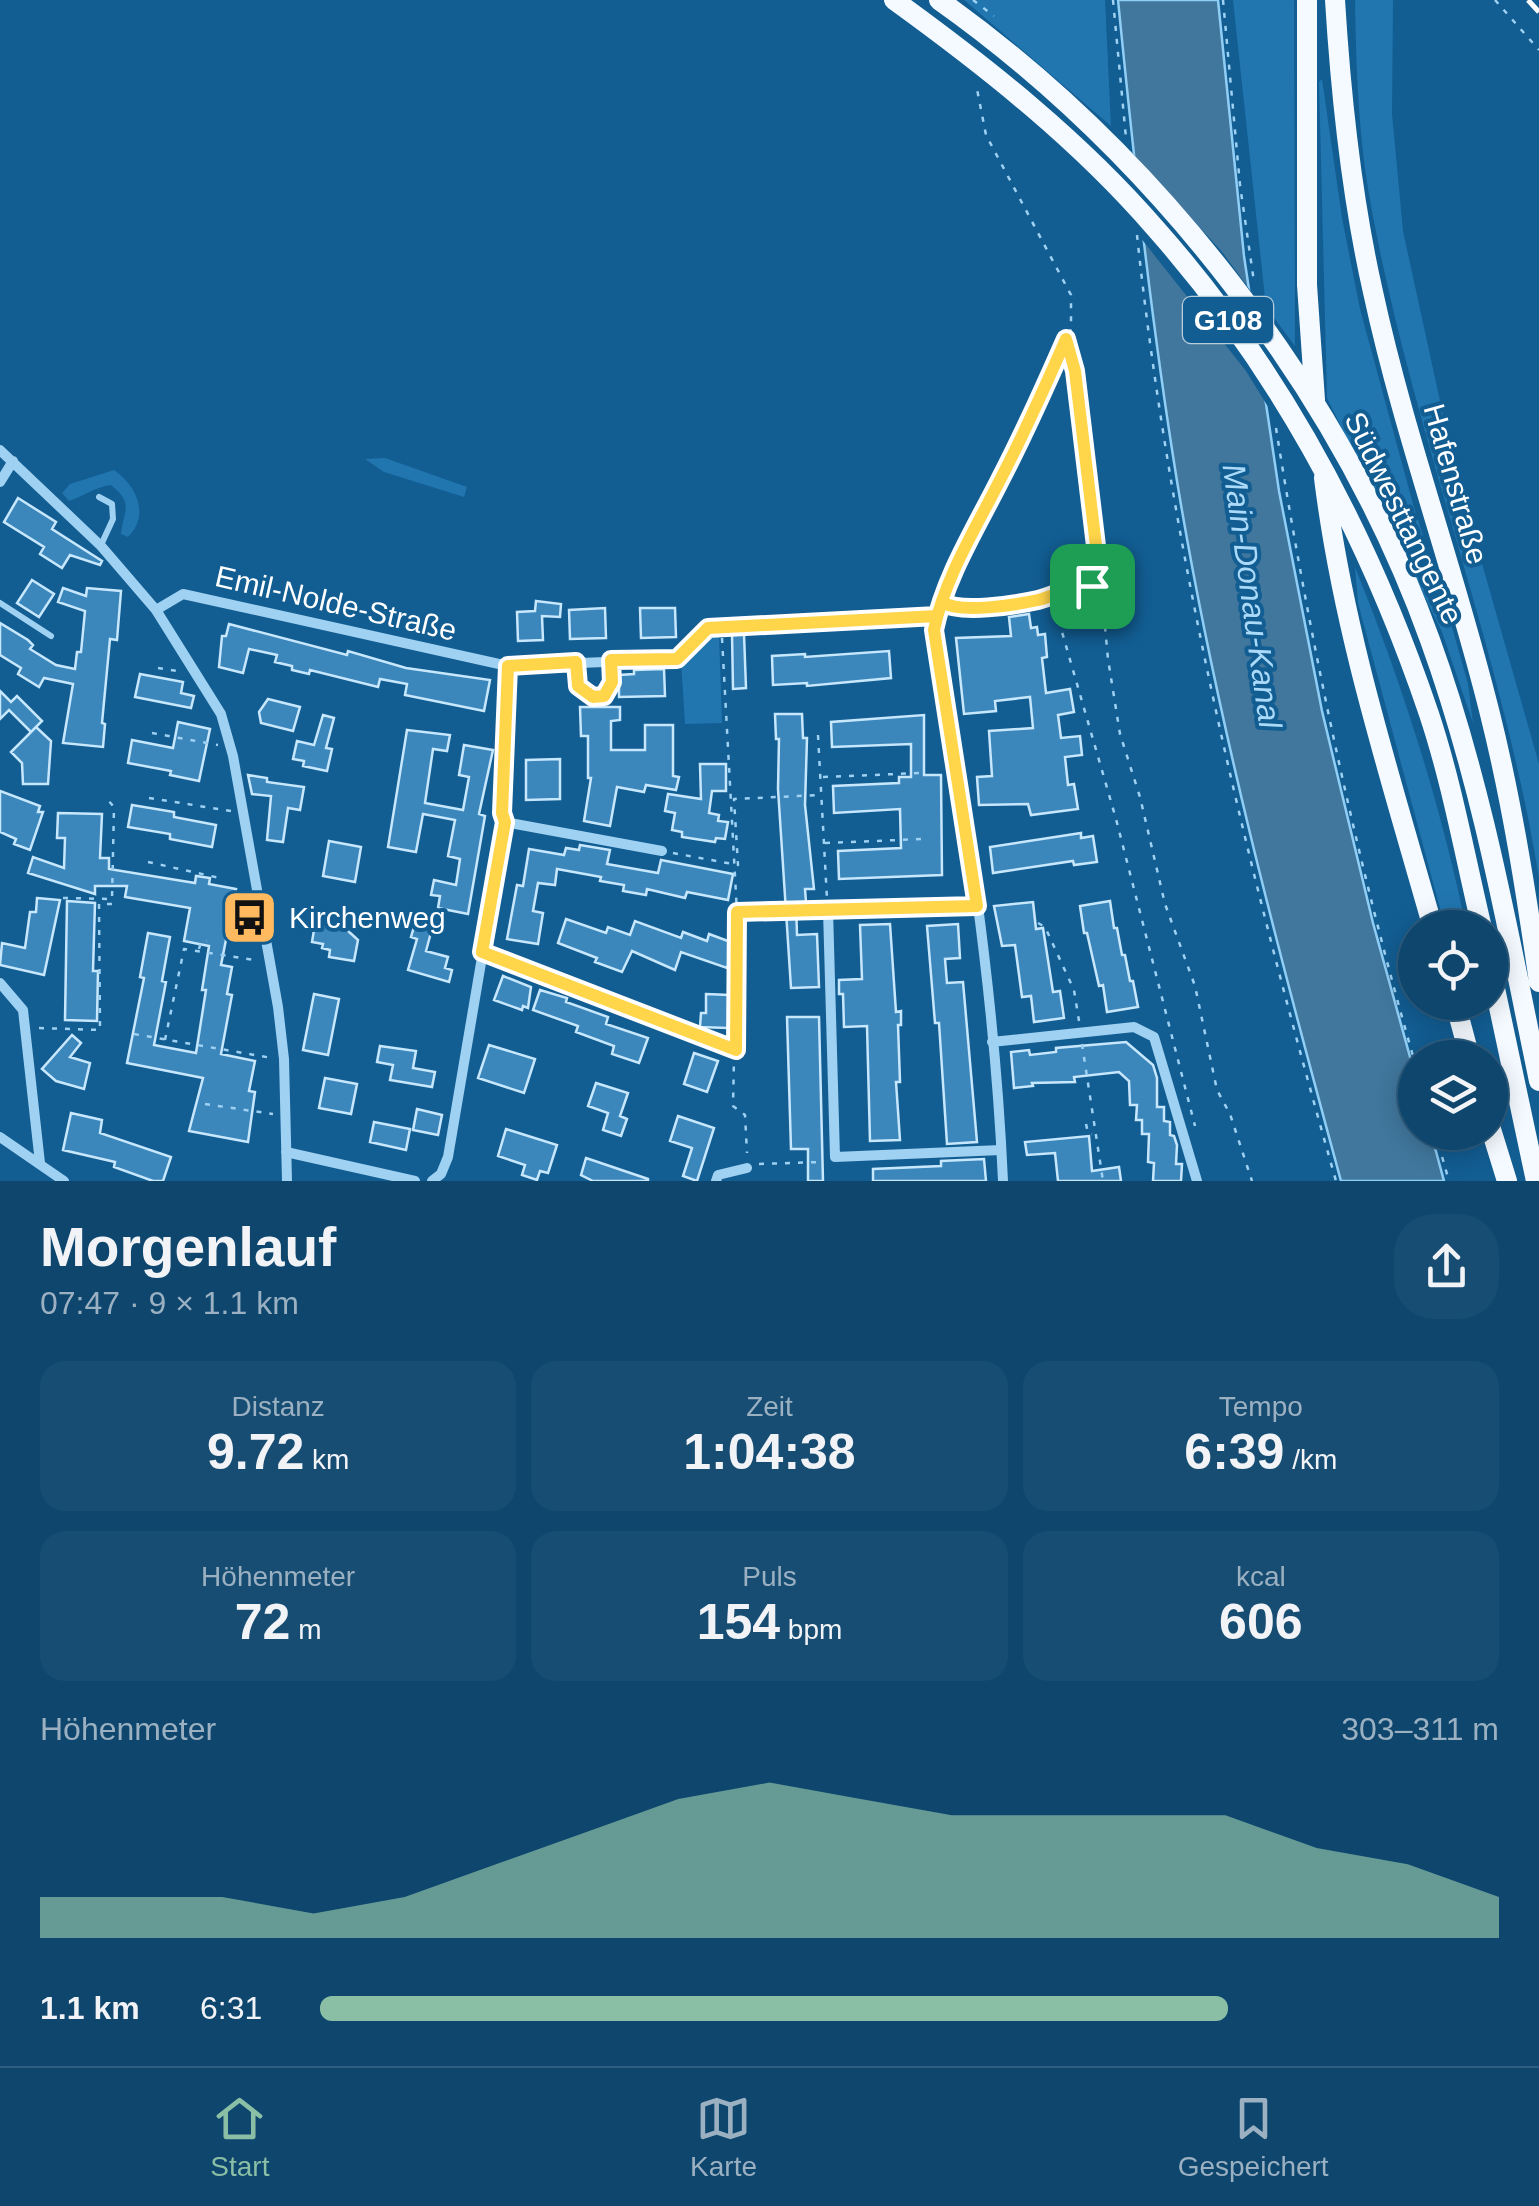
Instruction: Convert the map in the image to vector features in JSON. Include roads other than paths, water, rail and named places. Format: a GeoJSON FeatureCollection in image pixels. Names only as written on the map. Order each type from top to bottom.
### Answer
{"type":"FeatureCollection","features":[{"type":"Feature","properties":{"kind":"highway","name":"Südwesttangente"},"geometry":{"type":"LineString","coordinates":[[894,0],[1049,121],[1154,226],[1202,283],[1279,394],[1342,500],[1404,645],[1430,719],[1478,910]]}},
{"type":"Feature","properties":{"kind":"highway","name":"Südwesttangente"},"geometry":{"type":"LineString","coordinates":[[939,0],[1091,127],[1171,210],[1262,327],[1349,462],[1400,565],[1430,638],[1456,718],[1494,856],[1539,1080]]}},
{"type":"Feature","properties":{"kind":"highway"},"geometry":{"type":"LineString","coordinates":[[1307,0],[1311,366],[1332,548],[1351,637],[1428,910]]}},
{"type":"Feature","properties":{"kind":"highway","name":"Hafenstraße"},"geometry":{"type":"LineString","coordinates":[[1334,0],[1341,100],[1372,290],[1490,713],[1523,870],[1539,982]]}},
{"type":"Feature","properties":{"kind":"highway"},"geometry":{"type":"LineString","coordinates":[[1502,1020],[1536,1181]]}},
{"type":"Feature","properties":{"kind":"highway"},"geometry":{"type":"LineString","coordinates":[[1497,1150],[1507,1181]]}},
{"type":"Feature","properties":{"kind":"street"},"geometry":{"type":"LineString","coordinates":[[0,450],[101,546],[134,590],[156,610],[220,714],[230,746],[270,958],[284,1058],[286,1181]]}},
{"type":"Feature","properties":{"kind":"street"},"geometry":{"type":"LineString","coordinates":[[0,482],[13,461]]}},
{"type":"Feature","properties":{"kind":"street","name":"Emil-Nolde-Straße"},"geometry":{"type":"LineString","coordinates":[[156,610],[184,594],[508,666],[677,659],[708,628],[722,626]]}},
{"type":"Feature","properties":{"kind":"street"},"geometry":{"type":"LineString","coordinates":[[935,644],[977,906],[1002,1181]]}},
{"type":"Feature","properties":{"kind":"street"},"geometry":{"type":"LineString","coordinates":[[432,1181],[448,1156],[505,822],[502,813],[508,666]]}},
{"type":"Feature","properties":{"kind":"street"},"geometry":{"type":"LineString","coordinates":[[505,822],[662,851]]}},
{"type":"Feature","properties":{"kind":"street"},"geometry":{"type":"LineString","coordinates":[[977,906],[828,910],[835,1157],[1001,1150]]}},
{"type":"Feature","properties":{"kind":"street"},"geometry":{"type":"LineString","coordinates":[[482,952],[659,1022]]}},
{"type":"Feature","properties":{"kind":"street"},"geometry":{"type":"LineString","coordinates":[[0,983],[23,1010],[40,1163]]}},
{"type":"Feature","properties":{"kind":"street"},"geometry":{"type":"LineString","coordinates":[[992,1042],[1134,1027],[1154,1037],[1197,1181]]}},
{"type":"Feature","properties":{"kind":"street"},"geometry":{"type":"LineString","coordinates":[[0,1137],[64,1181]]}},
{"type":"Feature","properties":{"kind":"street"},"geometry":{"type":"LineString","coordinates":[[286,1152],[415,1181]]}},
{"type":"Feature","properties":{"kind":"street"},"geometry":{"type":"LineString","coordinates":[[716,1181],[718,1176],[747,1168]]}},
{"type":"Feature","properties":{"kind":"lane"},"geometry":{"type":"LineString","coordinates":[[99,496],[112,504],[113,520],[101,546]]}},
{"type":"Feature","properties":{"kind":"lane"},"geometry":{"type":"LineString","coordinates":[[0,603],[51,636]]}},
{"type":"Feature","properties":{"kind":"lane"},"geometry":{"type":"LineString","coordinates":[[934,630],[935,644]]}},
{"type":"Feature","properties":{"kind":"lane"},"geometry":{"type":"LineString","coordinates":[[576,662],[578,686],[593,697],[604,696],[609,690],[611,660]]}},
{"type":"Feature","properties":{"kind":"water","name":"Main-Donau-Kanal"},"geometry":{"type":"Polygon","coordinates":[[[1118,0],[1218,0],[1244,256],[1279,491],[1322,711],[1405,1040],[1398,1040],[1398,1150],[1436,1150],[1444,1181],[1341,1181],[1250,833],[1210,658],[1168,421],[1118,0]]]}},
{"type":"Feature","properties":{"kind":"railway"},"geometry":{"type":"LineString","coordinates":[[1528,0],[1539,12]]}},
{"type":"Feature","properties":{"kind":"place","name":"Kirchenweg"},"geometry":{"type":"Point","coordinates":[250,917]}}]}
